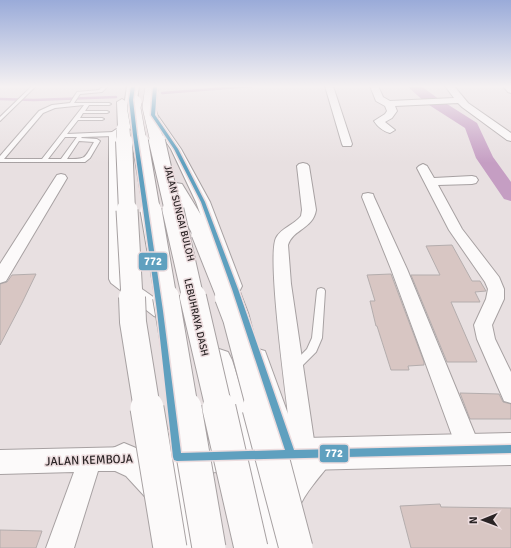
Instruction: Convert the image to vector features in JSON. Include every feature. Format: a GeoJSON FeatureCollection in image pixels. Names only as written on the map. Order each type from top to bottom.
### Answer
{"type":"FeatureCollection","features":[{"type":"Feature","properties":{"kind":"main road"},"geometry":{"type":"LineString","coordinates":[[134,112],[189,543]]}},
{"type":"Feature","properties":{"kind":"main road","name":"LEBUHRAYA DASH"},"geometry":{"type":"LineString","coordinates":[[150,112],[251,548]]}},
{"type":"Feature","properties":{"kind":"main road","name":"JALAN SUNGAI BULOH"},"geometry":{"type":"LineString","coordinates":[[153,112],[153,115],[176,188],[201,296],[247,456],[271,548]]}},
{"type":"Feature","properties":{"kind":"main road"},"geometry":{"type":"LineString","coordinates":[[118,113],[160,311],[177,457],[189,543]]}},
{"type":"Feature","properties":{"kind":"main road"},"geometry":{"type":"LineString","coordinates":[[118,113],[133,322],[189,543]]}},
{"type":"Feature","properties":{"kind":"main road"},"geometry":{"type":"LineString","coordinates":[[176,188],[202,233],[236,318],[296,548]]}},
{"type":"Feature","properties":{"kind":"main road"},"geometry":{"type":"LineString","coordinates":[[177,457],[511,449]]}},
{"type":"Feature","properties":{"kind":"main road"},"geometry":{"type":"LineString","coordinates":[[271,548],[276,523],[284,501],[294,482],[306,466],[305,454]]}},
{"type":"Feature","properties":{"kind":"main road"},"geometry":{"type":"LineString","coordinates":[[124,459],[137,464],[150,476],[170,499],[189,543]]}},
{"type":"Feature","properties":{"kind":"street"},"geometry":{"type":"LineString","coordinates":[[337,112],[347,144]]}},
{"type":"Feature","properties":{"kind":"street"},"geometry":{"type":"LineString","coordinates":[[390,130],[379,122],[389,116],[392,112]]}},
{"type":"Feature","properties":{"kind":"street"},"geometry":{"type":"LineString","coordinates":[[474,112],[511,138]]}},
{"type":"Feature","properties":{"kind":"street"},"geometry":{"type":"LineString","coordinates":[[118,113],[117,280],[160,311]]}},
{"type":"Feature","properties":{"kind":"street"},"geometry":{"type":"LineString","coordinates":[[153,115],[176,149],[203,202],[235,289],[305,454]]}},
{"type":"Feature","properties":{"kind":"street"},"geometry":{"type":"LineString","coordinates":[[302,166],[309,210],[308,216],[304,222],[283,239],[281,245],[283,284],[305,454]]}},
{"type":"Feature","properties":{"kind":"street"},"geometry":{"type":"LineString","coordinates":[[423,168],[456,230],[493,281],[496,289],[495,298],[483,325],[486,339],[511,394]]}},
{"type":"Feature","properties":{"kind":"street"},"geometry":{"type":"LineString","coordinates":[[0,277],[61,178]]}},
{"type":"Feature","properties":{"kind":"street"},"geometry":{"type":"LineString","coordinates":[[430,182],[472,180]]}},
{"type":"Feature","properties":{"kind":"street"},"geometry":{"type":"LineString","coordinates":[[368,197],[399,270],[469,450]]}},
{"type":"Feature","properties":{"kind":"street","name":"JALAN KEMBOJA"},"geometry":{"type":"LineString","coordinates":[[0,462],[177,457]]}},
{"type":"Feature","properties":{"kind":"street"},"geometry":{"type":"LineString","coordinates":[[60,548],[90,460]]}},
{"type":"Feature","properties":{"kind":"lane"},"geometry":{"type":"LineString","coordinates":[[0,120],[8,112]]}},
{"type":"Feature","properties":{"kind":"lane"},"geometry":{"type":"LineString","coordinates":[[42,112],[0,160],[85,160],[97,142],[96,140],[63,136]]}},
{"type":"Feature","properties":{"kind":"lane"},"geometry":{"type":"LineString","coordinates":[[44,161],[82,112],[118,113]]}},
{"type":"Feature","properties":{"kind":"lane"},"geometry":{"type":"LineString","coordinates":[[76,119],[118,113]]}},
{"type":"Feature","properties":{"kind":"lane"},"geometry":{"type":"LineString","coordinates":[[63,161],[79,138],[118,113]]}},
{"type":"Feature","properties":{"kind":"lane"},"geometry":{"type":"LineString","coordinates":[[293,369],[311,352],[317,338],[321,291]]}},
{"type":"Feature","properties":{"kind":"building"},"geometry":{"type":"Polygon","coordinates":[[[452,245],[472,281],[480,281],[486,291],[475,292],[480,302],[451,302],[477,362],[447,362],[411,275],[440,275],[426,246],[452,245]]]}},
{"type":"Feature","properties":{"kind":"building"},"geometry":{"type":"Polygon","coordinates":[[[36,274],[0,345],[0,284],[7,282],[12,275],[36,274]]]}},
{"type":"Feature","properties":{"kind":"building"},"geometry":{"type":"Polygon","coordinates":[[[391,274],[424,362],[424,365],[408,366],[409,370],[391,370],[376,326],[370,301],[375,301],[367,275],[391,274]]]}},
{"type":"Feature","properties":{"kind":"building"},"geometry":{"type":"Polygon","coordinates":[[[460,393],[499,394],[503,402],[511,404],[511,419],[470,419],[460,393]]]}},
{"type":"Feature","properties":{"kind":"building"},"geometry":{"type":"Polygon","coordinates":[[[440,504],[441,507],[511,508],[511,548],[411,548],[400,506],[440,504]]]}},
{"type":"Feature","properties":{"kind":"building"},"geometry":{"type":"Polygon","coordinates":[[[0,530],[42,531],[36,548],[0,548],[0,530]]]}},
{"type":"Feature","properties":{"kind":"waterway"},"geometry":{"type":"LineString","coordinates":[[449,112],[472,126],[485,158],[511,195]]}},
{"type":"Feature","properties":{"kind":"transit line","name":"772"},"geometry":{"type":"LineString","coordinates":[[132,112],[160,311],[177,457],[511,449]]}},
{"type":"Feature","properties":{"kind":"transit line","name":"772"},"geometry":{"type":"LineString","coordinates":[[153,112],[153,115],[176,149],[203,202],[235,289],[291,454]]}}]}
